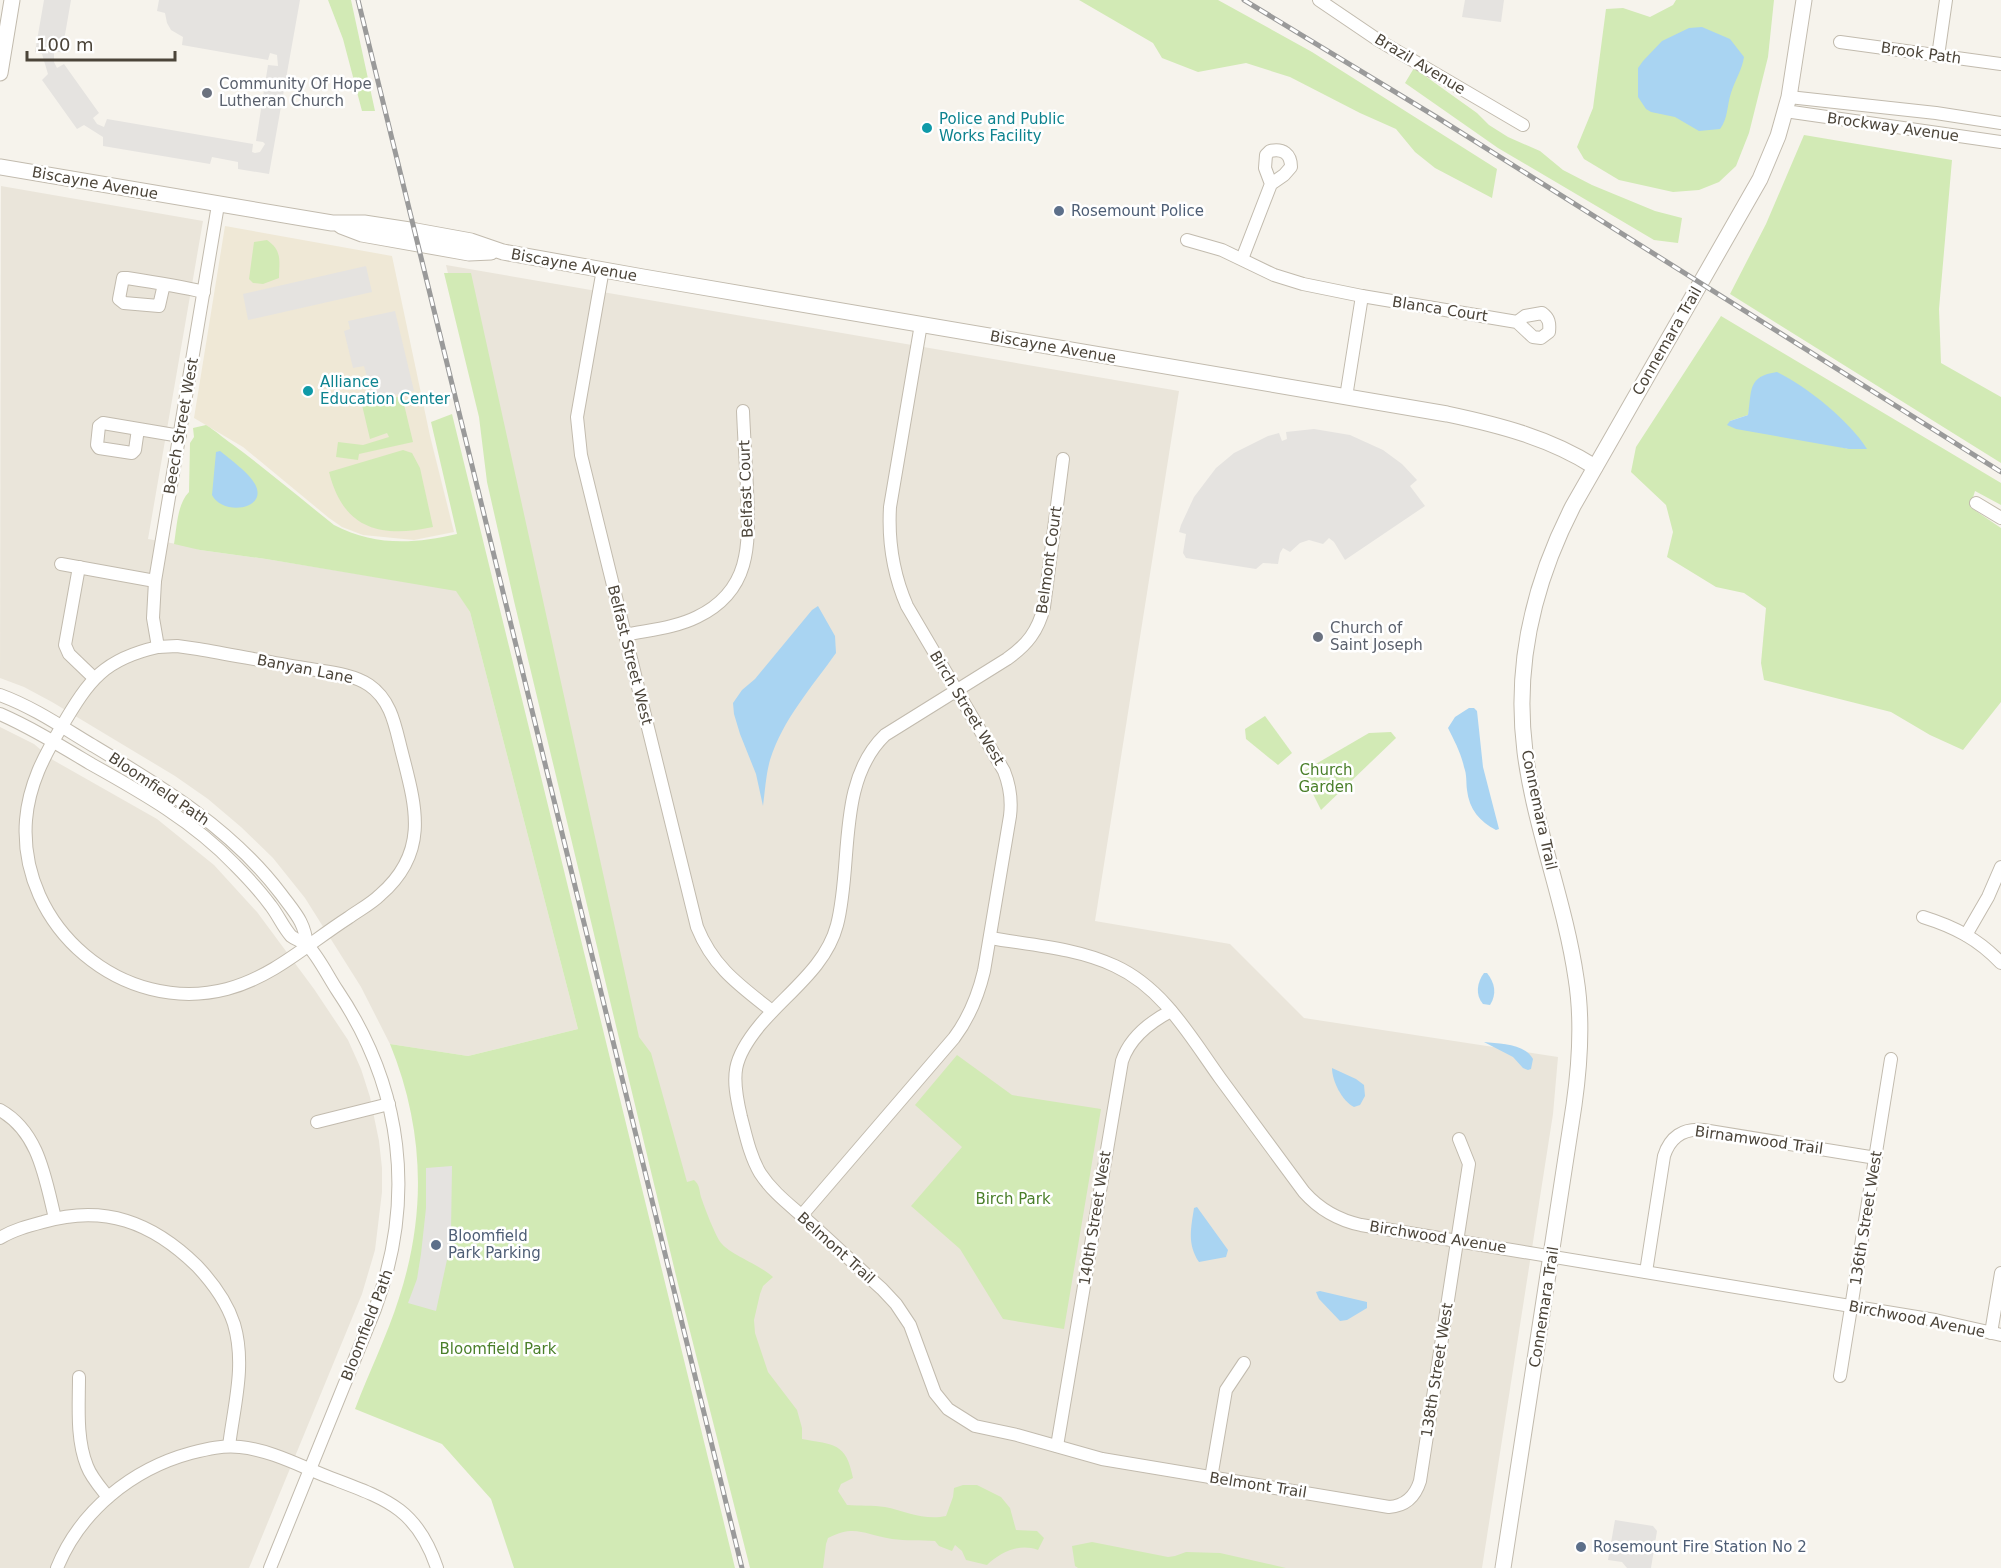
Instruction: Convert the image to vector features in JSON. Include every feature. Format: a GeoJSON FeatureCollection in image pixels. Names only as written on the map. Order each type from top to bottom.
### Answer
{"type":"FeatureCollection","features":[{"type":"Feature","properties":{"kind":"street"},"geometry":{"type":"LineString","coordinates":[[0,73],[12,0]]}},
{"type":"Feature","properties":{"kind":"street","name":"Brazil Avenue"},"geometry":{"type":"LineString","coordinates":[[1319,0],[1378,40],[1523,125]]}},
{"type":"Feature","properties":{"kind":"street","name":"Connemara Trail"},"geometry":{"type":"LineString","coordinates":[[1503,1568],[1579,1070],[1580,1008],[1572,952],[1526,761],[1523,680],[1527,639],[1542,578],[1560,530],[1749,200],[1769,157],[1787,104],[1804,0]]}},
{"type":"Feature","properties":{"kind":"street"},"geometry":{"type":"LineString","coordinates":[[1938,56],[1946,0]]}},
{"type":"Feature","properties":{"kind":"street","name":"Brook Path"},"geometry":{"type":"LineString","coordinates":[[1840,42],[2001,64]]}},
{"type":"Feature","properties":{"kind":"street","name":"Brockway Avenue"},"geometry":{"type":"LineString","coordinates":[[1787,104],[1935,113],[2001,123]]}},
{"type":"Feature","properties":{"kind":"street","name":"Brockway Avenue"},"geometry":{"type":"LineString","coordinates":[[1787,104],[2001,142]]}},
{"type":"Feature","properties":{"kind":"street","name":"Biscayne Avenue"},"geometry":{"type":"LineString","coordinates":[[0,167],[332,223],[364,223],[471,241],[503,252],[1448,414],[1552,442],[1595,467]]}},
{"type":"Feature","properties":{"kind":"street"},"geometry":{"type":"LineString","coordinates":[[1242,259],[1271,184]]}},
{"type":"Feature","properties":{"kind":"street","name":"Beech Street West"},"geometry":{"type":"LineString","coordinates":[[158,647],[153,618],[155,581],[218,204]]}},
{"type":"Feature","properties":{"kind":"street","name":"Blanca Court"},"geometry":{"type":"LineString","coordinates":[[1187,240],[1222,250],[1274,275],[1290,280],[1362,296],[1517,322]]}},
{"type":"Feature","properties":{"kind":"street","name":"Belfast Street West"},"geometry":{"type":"LineString","coordinates":[[603,269],[579,404],[577,430],[581,455],[701,938],[725,973],[772,1011]]}},
{"type":"Feature","properties":{"kind":"street"},"geometry":{"type":"LineString","coordinates":[[164,284],[204,291]]}},
{"type":"Feature","properties":{"kind":"street"},"geometry":{"type":"LineString","coordinates":[[1346,397],[1362,296]]}},
{"type":"Feature","properties":{"kind":"street","name":"Birch Street West"},"geometry":{"type":"LineString","coordinates":[[802,1215],[963,1026],[981,987],[1010,816],[1009,782],[999,760],[907,606],[897,580],[891,548],[890,507],[921,324]]}},
{"type":"Feature","properties":{"kind":"street","name":"Belfast Court"},"geometry":{"type":"LineString","coordinates":[[625,635],[695,618],[715,606],[735,584],[748,547],[743,411]]}},
{"type":"Feature","properties":{"kind":"street"},"geometry":{"type":"LineString","coordinates":[[138,429],[180,436]]}},
{"type":"Feature","properties":{"kind":"street","name":"Belmont Court"},"geometry":{"type":"LineString","coordinates":[[956,689],[1017,652],[1032,637],[1042,618],[1063,459]]}},
{"type":"Feature","properties":{"kind":"street"},"geometry":{"type":"LineString","coordinates":[[1976,503],[2001,518]]}},
{"type":"Feature","properties":{"kind":"street"},"geometry":{"type":"LineString","coordinates":[[61,564],[155,581]]}},
{"type":"Feature","properties":{"kind":"street"},"geometry":{"type":"LineString","coordinates":[[79,567],[65,645],[69,654],[94,678]]}},
{"type":"Feature","properties":{"kind":"street","name":"Banyan Lane"},"geometry":{"type":"LineString","coordinates":[[158,647],[198,649],[354,678],[377,691],[391,713],[415,807],[416,823],[411,851],[400,874],[378,897],[278,967],[255,980],[228,989],[203,993],[174,993],[143,987],[110,974],[86,958],[66,939],[50,916],[33,877],[27,854],[25,834],[28,801],[37,772],[52,741],[84,690],[94,678],[126,656],[158,647]]}},
{"type":"Feature","properties":{"kind":"street","name":"Belmont Trail"},"geometry":{"type":"LineString","coordinates":[[956,689],[885,735],[864,761],[856,782],[839,917],[831,943],[819,962],[772,1011],[742,1047],[736,1067],[735,1092],[747,1141],[759,1171],[777,1194],[896,1304],[914,1333],[935,1393],[948,1409],[975,1426],[1017,1435],[1101,1459],[1211,1478],[1389,1507],[1401,1505],[1411,1498]]}},
{"type":"Feature","properties":{"kind":"street","name":"Bloomfield Path"},"geometry":{"type":"LineString","coordinates":[[0,695],[27,707],[175,795],[223,833],[276,888],[306,929],[307,946]]}},
{"type":"Feature","properties":{"kind":"street","name":"Bloomfield Path"},"geometry":{"type":"LineString","coordinates":[[0,714],[52,741],[167,808],[201,834],[264,896],[292,937],[307,946],[351,1010],[381,1074],[396,1140],[399,1181],[396,1225],[390,1263],[375,1309],[270,1568]]}},
{"type":"Feature","properties":{"kind":"street"},"geometry":{"type":"LineString","coordinates":[[1966,935],[1988,897],[2001,867]]}},
{"type":"Feature","properties":{"kind":"street"},"geometry":{"type":"LineString","coordinates":[[1923,917],[1945,924],[1966,935],[2001,963]]}},
{"type":"Feature","properties":{"kind":"street","name":"Birchwood Avenue"},"geometry":{"type":"LineString","coordinates":[[990,938],[1079,953],[1113,965],[1145,984],[1171,1011],[1304,1192],[1322,1209],[1342,1220],[1354,1224],[1935,1320],[1996,1334]]}},
{"type":"Feature","properties":{"kind":"street","name":"140th Street West"},"geometry":{"type":"LineString","coordinates":[[1058,1446],[1122,1061],[1135,1037],[1161,1016],[1171,1011]]}},
{"type":"Feature","properties":{"kind":"street","name":"136th Street West"},"geometry":{"type":"LineString","coordinates":[[1840,1376],[1891,1059]]}},
{"type":"Feature","properties":{"kind":"street"},"geometry":{"type":"LineString","coordinates":[[317,1122],[389,1104]]}},
{"type":"Feature","properties":{"kind":"street"},"geometry":{"type":"LineString","coordinates":[[0,1110],[18,1124],[34,1146],[55,1218]]}},
{"type":"Feature","properties":{"kind":"street","name":"Birnamwood Trail"},"geometry":{"type":"LineString","coordinates":[[1646,1272],[1664,1156],[1671,1141],[1682,1132],[1703,1130],[1876,1158]]}},
{"type":"Feature","properties":{"kind":"street","name":"138th Street West"},"geometry":{"type":"LineString","coordinates":[[1411,1498],[1420,1481],[1469,1164],[1459,1138]]}},
{"type":"Feature","properties":{"kind":"street"},"geometry":{"type":"LineString","coordinates":[[0,1238],[16,1230],[55,1218],[94,1215],[128,1220],[176,1247],[204,1273],[225,1304],[233,1322],[239,1354],[239,1384],[229,1446]]}},
{"type":"Feature","properties":{"kind":"street"},"geometry":{"type":"LineString","coordinates":[[1996,1334],[2001,1273]]}},
{"type":"Feature","properties":{"kind":"street"},"geometry":{"type":"LineString","coordinates":[[1211,1478],[1226,1390],[1244,1363]]}},
{"type":"Feature","properties":{"kind":"street"},"geometry":{"type":"LineString","coordinates":[[78,1377],[83,1456],[93,1478],[108,1497]]}},
{"type":"Feature","properties":{"kind":"street"},"geometry":{"type":"LineString","coordinates":[[57,1568],[65,1550],[82,1525],[108,1497],[132,1479],[159,1464],[189,1454],[229,1446],[255,1450],[352,1485],[398,1508],[414,1522],[426,1539],[437,1568]]}},
{"type":"Feature","properties":{"kind":"shaded area"},"geometry":{"type":"Polygon","coordinates":[[[44,0],[71,0],[62,52],[54,52],[54,62],[57,68],[64,64],[99,113],[93,118],[97,124],[104,127],[107,119],[253,144],[252,152],[255,153],[260,152],[265,144],[256,141],[268,65],[278,66],[277,55],[270,53],[268,60],[182,45],[183,37],[171,30],[165,13],[157,11],[159,0],[300,0],[269,174],[238,169],[238,162],[212,157],[210,164],[103,146],[103,137],[84,125],[77,129],[42,80],[48,74],[42,54],[35,52],[44,0]]]}},
{"type":"Feature","properties":{"kind":"shaded area"},"geometry":{"type":"Polygon","coordinates":[[[1465,0],[1504,0],[1501,22],[1462,17],[1465,0]]]}},
{"type":"Feature","properties":{"kind":"shaded area"},"geometry":{"type":"Polygon","coordinates":[[[1,186],[203,221],[148,539],[200,550],[456,590],[470,612],[578,1029],[468,1056],[390,1044],[361,987],[305,898],[273,858],[241,827],[208,799],[175,776],[52,702],[24,687],[0,678],[1,186]]]}},
{"type":"Feature","properties":{"kind":"shaded area"},"geometry":{"type":"Polygon","coordinates":[[[225,226],[392,256],[430,436],[454,532],[414,540],[363,535],[342,527],[243,447],[194,418],[225,226]]]}},
{"type":"Feature","properties":{"kind":"shaded area"},"geometry":{"type":"Polygon","coordinates":[[[446,265],[1179,391],[1095,921],[1230,944],[1304,1018],[1558,1057],[1553,1114],[1482,1568],[762,1568],[446,265]]]}},
{"type":"Feature","properties":{"kind":"shaded area"},"geometry":{"type":"Polygon","coordinates":[[[366,266],[372,292],[248,320],[243,294],[366,266]]]}},
{"type":"Feature","properties":{"kind":"shaded area"},"geometry":{"type":"Polygon","coordinates":[[[395,311],[414,391],[373,399],[364,366],[353,368],[344,331],[350,329],[348,321],[395,311]]]}},
{"type":"Feature","properties":{"kind":"shaded area"},"geometry":{"type":"Polygon","coordinates":[[[1314,429],[1350,435],[1383,450],[1402,464],[1417,480],[1410,486],[1425,506],[1345,560],[1329,538],[1323,544],[1309,540],[1300,543],[1290,552],[1283,548],[1278,564],[1263,563],[1256,569],[1186,558],[1183,553],[1186,534],[1179,532],[1181,525],[1194,497],[1216,468],[1234,453],[1268,436],[1279,433],[1282,441],[1287,439],[1286,432],[1314,429]]]}},
{"type":"Feature","properties":{"kind":"shaded area"},"geometry":{"type":"Polygon","coordinates":[[[0,727],[34,744],[53,760],[157,819],[214,865],[257,912],[314,989],[348,1040],[370,1097],[382,1168],[382,1192],[375,1250],[362,1294],[249,1568],[0,1568],[0,727]]]}},
{"type":"Feature","properties":{"kind":"shaded area","name":"Bloomfield Park Parking"},"geometry":{"type":"Polygon","coordinates":[[[452,1166],[451,1232],[436,1311],[408,1303],[417,1279],[421,1254],[426,1208],[426,1168],[452,1166]]]}},
{"type":"Feature","properties":{"kind":"shaded area"},"geometry":{"type":"Polygon","coordinates":[[[1615,1520],[1653,1526],[1657,1531],[1651,1568],[1627,1568],[1622,1562],[1608,1560],[1615,1520]]]}},
{"type":"Feature","properties":{"kind":"green space"},"geometry":{"type":"Polygon","coordinates":[[[328,0],[351,0],[375,111],[362,111],[343,39],[328,0]]]}},
{"type":"Feature","properties":{"kind":"green space"},"geometry":{"type":"Polygon","coordinates":[[[1079,0],[1218,0],[1312,52],[1497,169],[1492,198],[1435,168],[1415,152],[1396,129],[1290,77],[1246,63],[1198,72],[1162,58],[1153,43],[1079,0]]]}},
{"type":"Feature","properties":{"kind":"green space"},"geometry":{"type":"Polygon","coordinates":[[[1676,0],[1774,0],[1768,57],[1749,133],[1736,166],[1719,182],[1699,190],[1673,192],[1619,180],[1584,159],[1577,147],[1593,108],[1606,9],[1623,8],[1650,17],[1673,5],[1676,0]]]}},
{"type":"Feature","properties":{"kind":"green space"},"geometry":{"type":"Polygon","coordinates":[[[1414,68],[1477,113],[1489,125],[1508,137],[1540,151],[1563,170],[1592,185],[1655,211],[1682,218],[1678,243],[1654,240],[1498,148],[1405,83],[1414,68]]]}},
{"type":"Feature","properties":{"kind":"green space"},"geometry":{"type":"Polygon","coordinates":[[[1804,135],[1952,160],[1939,309],[1941,363],[2001,397],[2001,463],[1730,294],[1766,224],[1804,135]]]}},
{"type":"Feature","properties":{"kind":"green space"},"geometry":{"type":"Polygon","coordinates":[[[267,240],[278,253],[279,278],[263,284],[253,283],[249,279],[254,242],[267,240]]]}},
{"type":"Feature","properties":{"kind":"green space"},"geometry":{"type":"Polygon","coordinates":[[[444,273],[471,273],[639,1037],[651,1053],[687,1182],[694,1180],[697,1184],[719,1241],[732,1252],[773,1277],[763,1286],[754,1320],[755,1333],[768,1372],[797,1410],[802,1428],[802,1439],[830,1444],[842,1451],[847,1458],[853,1478],[841,1484],[838,1491],[847,1505],[880,1506],[930,1517],[946,1516],[954,1488],[963,1485],[977,1485],[1001,1497],[1010,1508],[1016,1530],[1037,1531],[1044,1538],[1038,1550],[1017,1548],[998,1556],[987,1565],[966,1560],[962,1551],[955,1545],[952,1551],[939,1546],[935,1541],[892,1539],[853,1531],[828,1538],[823,1568],[750,1568],[678,1284],[514,601],[487,482],[479,417],[444,273]]]}},
{"type":"Feature","properties":{"kind":"green space"},"geometry":{"type":"Polygon","coordinates":[[[1721,316],[2001,483],[2001,505],[1975,491],[1970,507],[2001,528],[2001,702],[1963,750],[1930,735],[1891,712],[1764,680],[1761,663],[1766,608],[1744,593],[1716,587],[1667,557],[1673,532],[1666,505],[1631,472],[1636,447],[1721,316]],[[1749,410],[1748,415],[1730,421],[1849,449],[1749,410]]]}},
{"type":"Feature","properties":{"kind":"green space"},"geometry":{"type":"Polygon","coordinates":[[[402,396],[413,442],[359,454],[358,460],[336,457],[338,442],[363,445],[389,437],[387,433],[370,439],[362,405],[402,396]]]}},
{"type":"Feature","properties":{"kind":"green space","name":"Bloomfield Park"},"geometry":{"type":"Polygon","coordinates":[[[452,414],[735,1568],[514,1568],[491,1499],[442,1444],[355,1409],[399,1298],[414,1234],[418,1170],[415,1139],[410,1107],[390,1044],[468,1056],[578,1029],[470,612],[456,591],[174,544],[180,509],[189,492],[190,443],[194,437],[193,428],[206,425],[334,525],[349,532],[379,540],[394,541],[425,540],[457,534],[431,422],[452,414]]]}},
{"type":"Feature","properties":{"kind":"green space"},"geometry":{"type":"Polygon","coordinates":[[[403,450],[412,453],[420,468],[433,527],[396,531],[380,530],[366,525],[344,506],[335,491],[329,472],[403,450]]]}},
{"type":"Feature","properties":{"kind":"green space"},"geometry":{"type":"Polygon","coordinates":[[[1265,716],[1292,753],[1278,765],[1246,739],[1245,729],[1265,716]]]}},
{"type":"Feature","properties":{"kind":"green space","name":"Church Garden"},"geometry":{"type":"Polygon","coordinates":[[[1391,732],[1396,738],[1321,810],[1302,772],[1369,733],[1391,732]]]}},
{"type":"Feature","properties":{"kind":"green space","name":"Birch Park"},"geometry":{"type":"Polygon","coordinates":[[[957,1055],[1012,1095],[1101,1109],[1064,1329],[1003,1319],[960,1249],[911,1206],[962,1147],[915,1105],[957,1055]]]}},
{"type":"Feature","properties":{"kind":"green space"},"geometry":{"type":"Polygon","coordinates":[[[1092,1542],[1168,1557],[1186,1552],[1220,1553],[1286,1568],[1078,1568],[1075,1566],[1072,1546],[1092,1542]]]}},
{"type":"Feature","properties":{"kind":"water"},"geometry":{"type":"Polygon","coordinates":[[[1702,27],[1730,39],[1744,57],[1723,125],[1720,129],[1699,131],[1675,117],[1646,109],[1638,97],[1638,68],[1662,41],[1689,28],[1702,27]]]}},
{"type":"Feature","properties":{"kind":"water"},"geometry":{"type":"Polygon","coordinates":[[[1777,372],[1801,386],[1839,416],[1867,449],[1849,449],[1736,429],[1727,425],[1730,421],[1748,415],[1751,392],[1756,381],[1767,374],[1777,372]]]}},
{"type":"Feature","properties":{"kind":"water"},"geometry":{"type":"Polygon","coordinates":[[[220,451],[244,471],[255,484],[258,493],[256,500],[250,504],[234,508],[225,506],[217,502],[212,495],[216,452],[220,451]]]}},
{"type":"Feature","properties":{"kind":"water"},"geometry":{"type":"Polygon","coordinates":[[[818,606],[835,636],[836,653],[782,731],[769,765],[763,806],[756,774],[740,734],[733,703],[812,610],[818,606]]]}},
{"type":"Feature","properties":{"kind":"water"},"geometry":{"type":"Polygon","coordinates":[[[1469,708],[1477,711],[1483,767],[1499,829],[1496,830],[1480,819],[1470,803],[1463,762],[1448,728],[1455,717],[1469,708]]]}},
{"type":"Feature","properties":{"kind":"water"},"geometry":{"type":"Polygon","coordinates":[[[1484,973],[1490,977],[1494,989],[1494,997],[1490,1005],[1483,1004],[1478,993],[1478,984],[1484,973]]]}},
{"type":"Feature","properties":{"kind":"water"},"geometry":{"type":"Polygon","coordinates":[[[1484,1042],[1511,1045],[1524,1050],[1533,1059],[1531,1069],[1523,1068],[1513,1057],[1484,1042]]]}},
{"type":"Feature","properties":{"kind":"water"},"geometry":{"type":"Polygon","coordinates":[[[1332,1068],[1364,1085],[1365,1096],[1360,1105],[1354,1107],[1338,1090],[1332,1068]]]}},
{"type":"Feature","properties":{"kind":"water"},"geometry":{"type":"Polygon","coordinates":[[[1197,1207],[1228,1250],[1226,1257],[1199,1262],[1193,1249],[1191,1236],[1194,1208],[1197,1207]]]}},
{"type":"Feature","properties":{"kind":"water"},"geometry":{"type":"Polygon","coordinates":[[[1316,1292],[1367,1302],[1367,1308],[1347,1320],[1340,1321],[1319,1299],[1316,1292]]]}},
{"type":"Feature","properties":{"kind":"railway"},"geometry":{"type":"LineString","coordinates":[[358,0],[742,1568]]}},
{"type":"Feature","properties":{"kind":"railway"},"geometry":{"type":"LineString","coordinates":[[1244,0],[1438,118],[2001,472]]}},
{"type":"Feature","properties":{"kind":"place","name":"Community Of Hope Lutheran Church"},"geometry":{"type":"Point","coordinates":[207,93]}},
{"type":"Feature","properties":{"kind":"place","name":"Police and Public Works Facility"},"geometry":{"type":"Point","coordinates":[927,128]}},
{"type":"Feature","properties":{"kind":"place","name":"Rosemount Police"},"geometry":{"type":"Point","coordinates":[1059,211]}},
{"type":"Feature","properties":{"kind":"place","name":"Alliance Education Center"},"geometry":{"type":"Point","coordinates":[308,391]}},
{"type":"Feature","properties":{"kind":"place","name":"Church of Saint Joseph"},"geometry":{"type":"Point","coordinates":[1318,637]}},
{"type":"Feature","properties":{"kind":"place","name":"Bloomfield Park Parking"},"geometry":{"type":"Point","coordinates":[436,1245]}},
{"type":"Feature","properties":{"kind":"place","name":"Rosemount Fire Station No 2"},"geometry":{"type":"Point","coordinates":[1581,1547]}}]}
